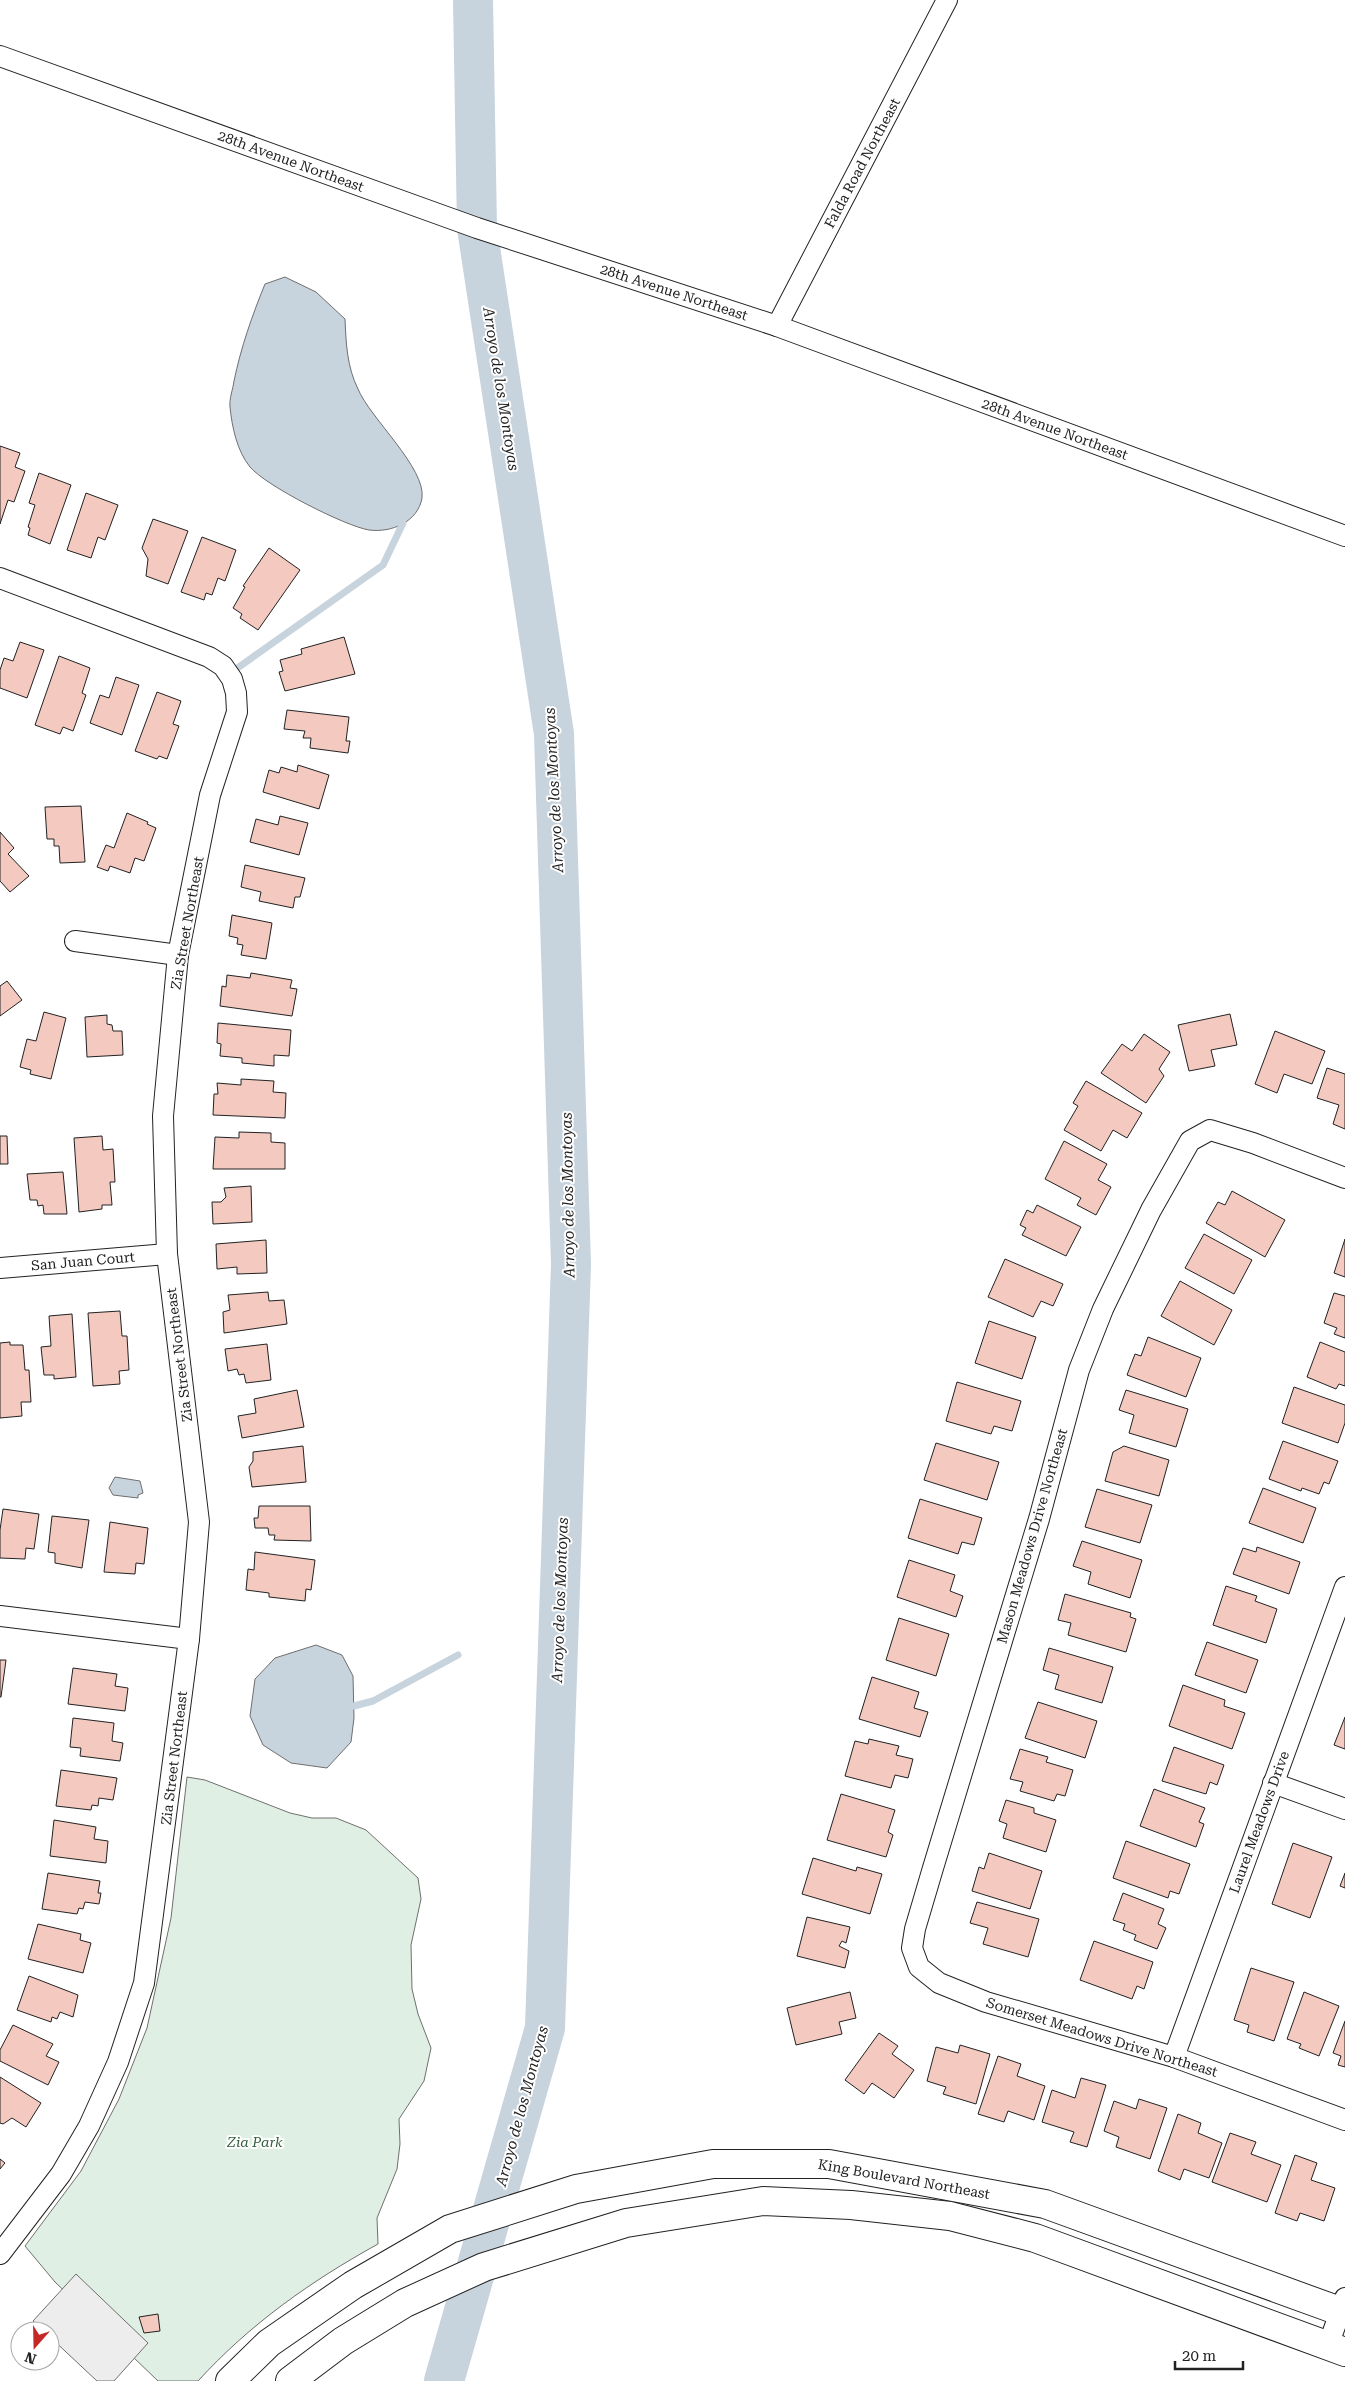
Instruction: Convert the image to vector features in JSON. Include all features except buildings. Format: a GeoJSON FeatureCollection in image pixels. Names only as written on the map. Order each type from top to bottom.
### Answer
{"type":"FeatureCollection","features":[{"type":"Feature","properties":{"kind":"street","name":"Falda Road Northeast"},"geometry":{"type":"LineString","coordinates":[[778,326],[947,0]]}},
{"type":"Feature","properties":{"kind":"street","name":"28th Avenue Northeast"},"geometry":{"type":"LineString","coordinates":[[0,56],[477,228],[778,326],[1345,536]]}},
{"type":"Feature","properties":{"kind":"street","name":"Zia Street Northeast"},"geometry":{"type":"LineString","coordinates":[[0,578],[209,657],[223,666],[232,679],[236,693],[237,712],[210,795],[178,955],[163,1116],[167,1254],[199,1522],[189,1639],[144,1983],[118,2062],[89,2126],[61,2174],[0,2254]]}},
{"type":"Feature","properties":{"kind":"street"},"geometry":{"type":"LineString","coordinates":[[75,941],[178,955]]}},
{"type":"Feature","properties":{"kind":"street","name":"Mason Meadows Drive Northeast"},"geometry":{"type":"LineString","coordinates":[[919,1967],[912,1948],[915,1930],[1039,1519],[1079,1370],[1103,1309],[1151,1210],[1190,1141],[1210,1130],[1253,1143],[1345,1178]]}},
{"type":"Feature","properties":{"kind":"street","name":"San Juan Court"},"geometry":{"type":"LineString","coordinates":[[0,1268],[167,1254]]}},
{"type":"Feature","properties":{"kind":"street","name":"Laurel Meadows Drive"},"geometry":{"type":"LineString","coordinates":[[1174,2057],[1345,1587]]}},
{"type":"Feature","properties":{"kind":"street"},"geometry":{"type":"LineString","coordinates":[[0,1616],[189,1639]]}},
{"type":"Feature","properties":{"kind":"street"},"geometry":{"type":"LineString","coordinates":[[1273,1783],[1345,1809]]}},
{"type":"Feature","properties":{"kind":"street","name":"Somerset Meadows Drive Northeast"},"geometry":{"type":"LineString","coordinates":[[919,1967],[939,1983],[986,2002],[1174,2057],[1345,2120]]}},
{"type":"Feature","properties":{"kind":"street","name":"King Boulevard Northeast"},"geometry":{"type":"LineString","coordinates":[[230,2381],[269,2343],[353,2286],[450,2229],[576,2189],[713,2164],[829,2164],[1045,2204],[1343,2307]]}},
{"type":"Feature","properties":{"kind":"street","name":"King Boulevard Northeast"},"geometry":{"type":"LineString","coordinates":[[290,2381],[343,2341],[405,2302],[484,2267],[626,2222],[763,2201],[850,2205],[950,2216],[1035,2238],[1337,2349]]}},
{"type":"Feature","properties":{"kind":"street"},"geometry":{"type":"LineString","coordinates":[[1337,2349],[1343,2307]]}},
{"type":"Feature","properties":{"kind":"green space","name":"Zia Park"},"geometry":{"type":"Polygon","coordinates":[[[187,1777],[205,1780],[290,1813],[312,1818],[336,1818],[366,1830],[418,1878],[421,1899],[411,1945],[412,1989],[418,2014],[431,2048],[424,2081],[399,2119],[400,2144],[397,2169],[377,2218],[378,2244],[329,2273],[282,2305],[218,2360],[198,2381],[158,2381],[55,2282],[25,2246],[81,2171],[119,2099],[147,2028],[171,1918],[187,1777]]]}},
{"type":"Feature","properties":{"kind":"shaded area"},"geometry":{"type":"Polygon","coordinates":[[[285,277],[316,292],[345,319],[349,364],[354,381],[364,401],[407,458],[415,472],[421,486],[422,498],[419,506],[415,514],[394,528],[369,530],[358,527],[306,504],[259,475],[245,461],[238,446],[230,407],[237,368],[247,332],[265,284],[285,277]]]}},
{"type":"Feature","properties":{"kind":"shaded area"},"geometry":{"type":"Polygon","coordinates":[[[115,1477],[140,1481],[143,1493],[138,1495],[138,1498],[113,1495],[109,1488],[115,1477]]]}},
{"type":"Feature","properties":{"kind":"shaded area"},"geometry":{"type":"Polygon","coordinates":[[[316,1645],[342,1655],[353,1676],[354,1718],[351,1742],[327,1768],[291,1763],[263,1745],[250,1716],[255,1679],[275,1658],[316,1645]]]}},
{"type":"Feature","properties":{"kind":"shaded area"},"geometry":{"type":"Polygon","coordinates":[[[76,2274],[148,2343],[114,2381],[97,2381],[60,2346],[60,2321],[33,2321],[76,2274]]]}},
{"type":"Feature","properties":{"kind":"waterway","name":"Arroyo de los Montoyas"},"geometry":{"type":"LineString","coordinates":[[444,2381],[545,2028],[571,1264],[554,734],[477,228],[473,0]]}},
{"type":"Feature","properties":{"kind":"waterway"},"geometry":{"type":"LineString","coordinates":[[229,674],[383,565],[403,523]]}},
{"type":"Feature","properties":{"kind":"waterway"},"geometry":{"type":"LineString","coordinates":[[354,1706],[373,1701],[458,1655]]}}]}
